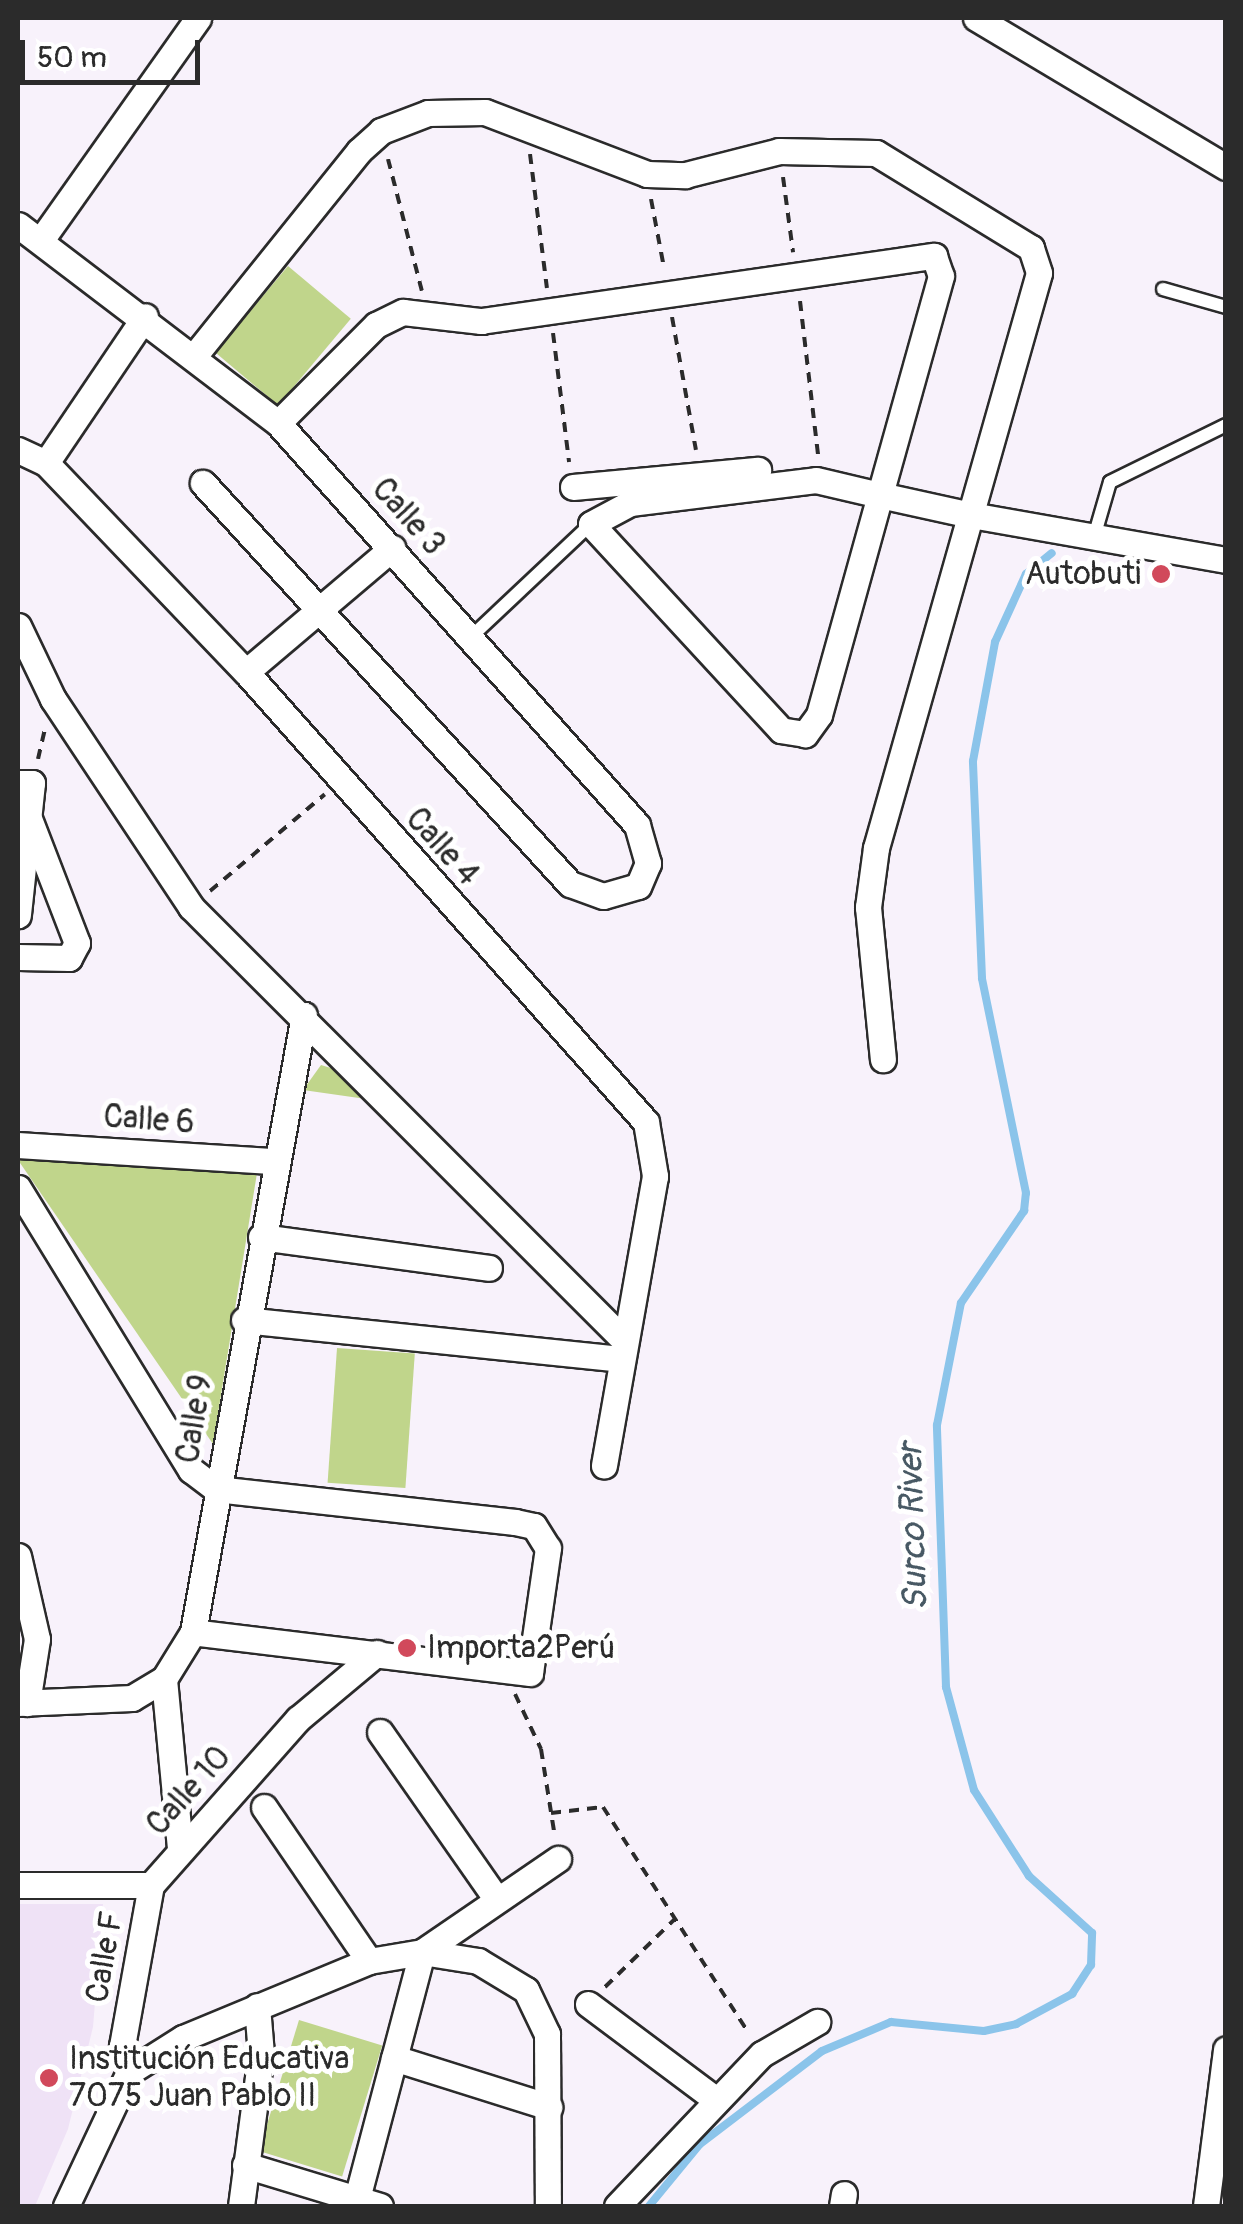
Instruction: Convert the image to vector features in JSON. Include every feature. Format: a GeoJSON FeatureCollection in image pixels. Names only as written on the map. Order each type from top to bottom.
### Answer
{"type":"FeatureCollection","features":[{"type":"Feature","properties":{"kind":"street"},"geometry":{"type":"LineString","coordinates":[[42,240],[198,18]]}},
{"type":"Feature","properties":{"kind":"street"},"geometry":{"type":"LineString","coordinates":[[976,18],[1226,167]]}},
{"type":"Feature","properties":{"kind":"street"},"geometry":{"type":"LineString","coordinates":[[195,355],[381,131],[428,113],[485,112],[647,174],[685,175],[779,151],[876,154],[1040,258],[876,848],[868,907],[883,1059]]}},
{"type":"Feature","properties":{"kind":"street","name":"Calle 3"},"geometry":{"type":"LineString","coordinates":[[18,225],[145,316],[278,422],[472,636],[646,840],[638,886],[603,896],[570,884],[318,609]]}},
{"type":"Feature","properties":{"kind":"street"},"geometry":{"type":"LineString","coordinates":[[278,422],[376,325],[427,310],[481,320],[934,256],[941,276],[819,715],[805,734],[781,730],[591,524],[630,504],[816,480]]}},
{"type":"Feature","properties":{"kind":"street"},"geometry":{"type":"LineString","coordinates":[[46,463],[145,316]]}},
{"type":"Feature","properties":{"kind":"street","name":"Calle 4"},"geometry":{"type":"LineString","coordinates":[[18,450],[46,463],[246,672],[646,1122],[654,1176],[621,1349],[604,1466]]}},
{"type":"Feature","properties":{"kind":"street"},"geometry":{"type":"LineString","coordinates":[[572,486],[700,472],[783,470],[971,515],[1226,560]]}},
{"type":"Feature","properties":{"kind":"street"},"geometry":{"type":"LineString","coordinates":[[203,483],[318,609]]}},
{"type":"Feature","properties":{"kind":"street"},"geometry":{"type":"LineString","coordinates":[[246,672],[392,548]]}},
{"type":"Feature","properties":{"kind":"street"},"geometry":{"type":"LineString","coordinates":[[18,626],[53,699],[190,907],[304,1015],[621,1349]]}},
{"type":"Feature","properties":{"kind":"street"},"geometry":{"type":"LineString","coordinates":[[18,915],[28,816],[25,783]]}},
{"type":"Feature","properties":{"kind":"street"},"geometry":{"type":"LineString","coordinates":[[18,956],[62,959],[76,943],[28,816]]}},
{"type":"Feature","properties":{"kind":"street","name":"Calle 9"},"geometry":{"type":"LineString","coordinates":[[164,1679],[192,1632],[244,1320],[304,1015]]}},
{"type":"Feature","properties":{"kind":"street","name":"Calle 6"},"geometry":{"type":"LineString","coordinates":[[18,1144],[276,1161]]}},
{"type":"Feature","properties":{"kind":"street"},"geometry":{"type":"LineString","coordinates":[[18,1188],[175,1446],[216,1488],[534,1526],[548,1548],[530,1672],[192,1632]]}},
{"type":"Feature","properties":{"kind":"street"},"geometry":{"type":"LineString","coordinates":[[262,1237],[489,1268]]}},
{"type":"Feature","properties":{"kind":"street"},"geometry":{"type":"LineString","coordinates":[[244,1320],[621,1349]]}},
{"type":"Feature","properties":{"kind":"street"},"geometry":{"type":"LineString","coordinates":[[18,1556],[38,1639],[22,1703],[132,1698],[164,1679],[180,1847]]}},
{"type":"Feature","properties":{"kind":"street","name":"Calle 10"},"geometry":{"type":"LineString","coordinates":[[18,1884],[150,1885],[298,1719],[377,1653]]}},
{"type":"Feature","properties":{"kind":"street"},"geometry":{"type":"LineString","coordinates":[[380,1732],[495,1898]]}},
{"type":"Feature","properties":{"kind":"street"},"geometry":{"type":"LineString","coordinates":[[264,1806],[369,1961]]}},
{"type":"Feature","properties":{"kind":"street"},"geometry":{"type":"LineString","coordinates":[[245,2166],[364,2204],[394,2058],[422,1952],[495,1898],[558,1859]]}},
{"type":"Feature","properties":{"kind":"street","name":"Calle F"},"geometry":{"type":"LineString","coordinates":[[66,2206],[128,2072],[122,2046],[150,1885]]}},
{"type":"Feature","properties":{"kind":"street"},"geometry":{"type":"LineString","coordinates":[[128,2072],[257,2006],[369,1961],[422,1952],[478,1961],[526,1990],[547,2034],[548,2206]]}},
{"type":"Feature","properties":{"kind":"street"},"geometry":{"type":"LineString","coordinates":[[588,2004],[714,2098]]}},
{"type":"Feature","properties":{"kind":"street"},"geometry":{"type":"LineString","coordinates":[[241,2206],[262,2054],[257,2006]]}},
{"type":"Feature","properties":{"kind":"street"},"geometry":{"type":"LineString","coordinates":[[617,2206],[714,2098],[762,2054],[816,2022]]}},
{"type":"Feature","properties":{"kind":"street"},"geometry":{"type":"LineString","coordinates":[[1206,2206],[1226,2049]]}},
{"type":"Feature","properties":{"kind":"street"},"geometry":{"type":"LineString","coordinates":[[394,2058],[549,2107]]}},
{"type":"Feature","properties":{"kind":"lane"},"geometry":{"type":"LineString","coordinates":[[1163,289],[1226,307]]}},
{"type":"Feature","properties":{"kind":"lane"},"geometry":{"type":"LineString","coordinates":[[1094,536],[1110,482],[1226,426]]}},
{"type":"Feature","properties":{"kind":"lane"},"geometry":{"type":"LineString","coordinates":[[472,636],[591,524]]}},
{"type":"Feature","properties":{"kind":"path"},"geometry":{"type":"LineString","coordinates":[[381,131],[427,310]]}},
{"type":"Feature","properties":{"kind":"path"},"geometry":{"type":"LineString","coordinates":[[779,151],[796,274],[816,480]]}},
{"type":"Feature","properties":{"kind":"path"},"geometry":{"type":"LineString","coordinates":[[647,174],[700,472]]}},
{"type":"Feature","properties":{"kind":"path"},"geometry":{"type":"LineString","coordinates":[[25,783],[53,699]]}},
{"type":"Feature","properties":{"kind":"path"},"geometry":{"type":"LineString","coordinates":[[190,907],[340,782]]}},
{"type":"Feature","properties":{"kind":"path"},"geometry":{"type":"LineString","coordinates":[[500,1668],[541,1749],[558,1859]]}},
{"type":"Feature","properties":{"kind":"path"},"geometry":{"type":"LineString","coordinates":[[551,1813],[603,1807],[762,2054]]}},
{"type":"Feature","properties":{"kind":"path"},"geometry":{"type":"LineString","coordinates":[[588,2004],[675,1918]]}},
{"type":"Feature","properties":{"kind":"shaded area","name":"Institución Educativa 7075 Juan Pablo II"},"geometry":{"type":"Polygon","coordinates":[[[18,1904],[103,1904],[93,2027],[68,2129],[35,2206],[18,2206],[18,1904]]]}},
{"type":"Feature","properties":{"kind":"green space"},"geometry":{"type":"Polygon","coordinates":[[[288,266],[351,319],[278,405],[215,353],[288,266]]]}},
{"type":"Feature","properties":{"kind":"green space"},"geometry":{"type":"Polygon","coordinates":[[[321,1065],[334,1069],[366,1099],[303,1090],[321,1065]]]}},
{"type":"Feature","properties":{"kind":"green space"},"geometry":{"type":"Polygon","coordinates":[[[18,1160],[258,1167],[213,1444],[18,1160]]]}},
{"type":"Feature","properties":{"kind":"green space"},"geometry":{"type":"Polygon","coordinates":[[[337,1348],[415,1353],[405,1488],[328,1483],[337,1348]]]}},
{"type":"Feature","properties":{"kind":"green space"},"geometry":{"type":"Polygon","coordinates":[[[299,2020],[382,2045],[342,2176],[259,2151],[299,2020]]]}},
{"type":"Feature","properties":{"kind":"waterway","name":"Surco River"},"geometry":{"type":"LineString","coordinates":[[649,2206],[700,2144],[822,2051],[891,2022],[984,2031],[1016,2024],[1072,1994],[1091,1965],[1092,1933],[1029,1876],[974,1790],[946,1687],[937,1425],[961,1303],[1024,1211],[1026,1193],[982,978],[973,761],[995,642],[1026,574],[1052,553]]}},
{"type":"Feature","properties":{"kind":"place","name":"Autobuti"},"geometry":{"type":"Point","coordinates":[1161,574]}},
{"type":"Feature","properties":{"kind":"place","name":"Importa2Perú"},"geometry":{"type":"Point","coordinates":[407,1648]}},
{"type":"Feature","properties":{"kind":"place","name":"Institución Educativa 7075 Juan Pablo II"},"geometry":{"type":"Point","coordinates":[49,2078]}}]}
